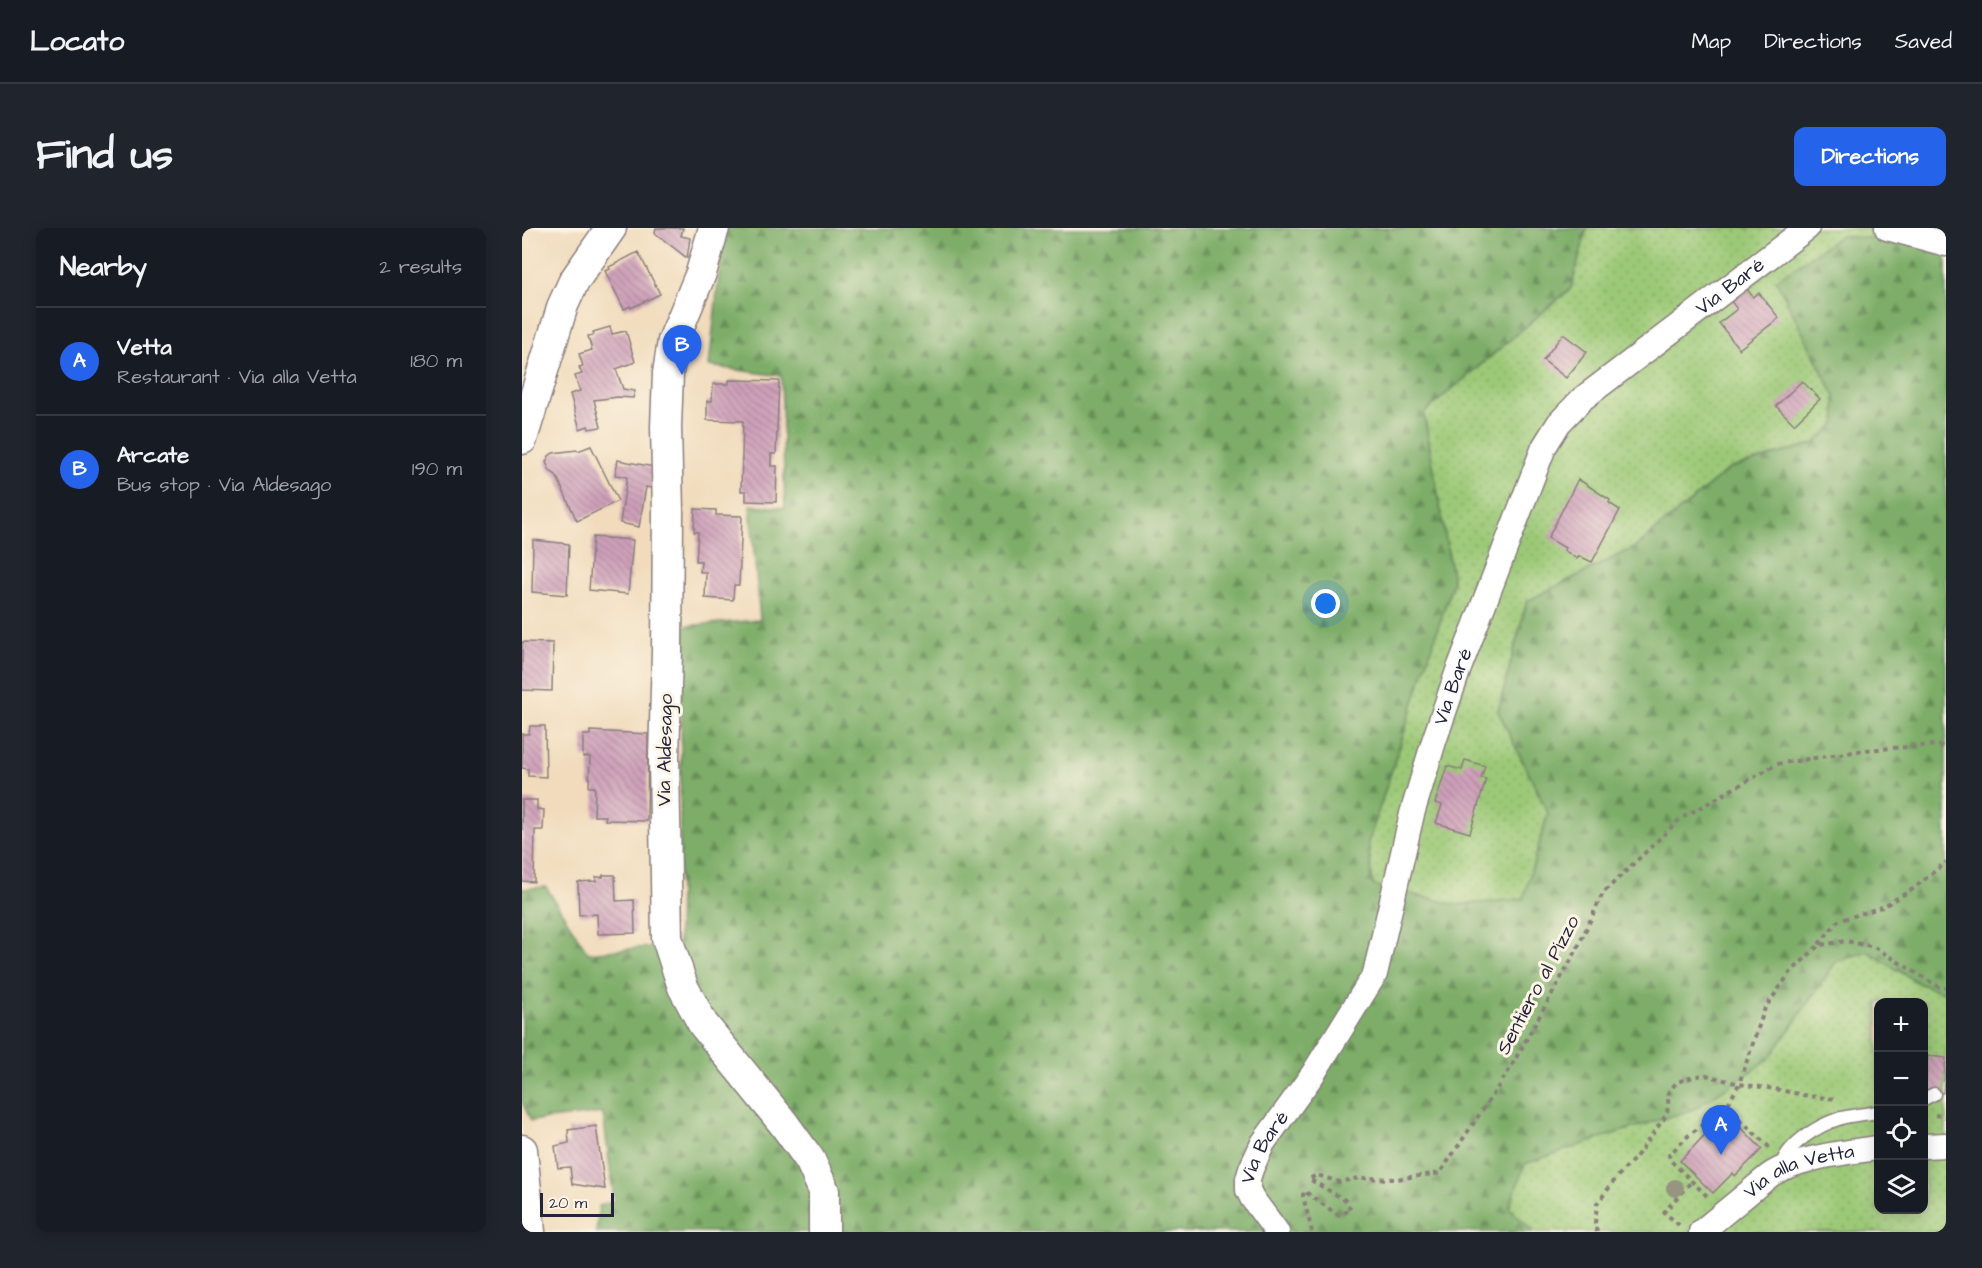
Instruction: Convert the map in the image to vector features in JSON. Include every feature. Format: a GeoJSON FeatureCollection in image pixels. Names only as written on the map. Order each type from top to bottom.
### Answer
{"type":"FeatureCollection","features":[{"type":"Feature","properties":{"kind":"street"},"geometry":{"type":"LineString","coordinates":[[522,439],[563,304],[574,281],[611,228]]}},
{"type":"Feature","properties":{"kind":"street","name":"Via Aldesago"},"geometry":{"type":"LineString","coordinates":[[714,228],[701,273],[673,341],[668,373],[666,427],[667,652],[664,759],[667,938],[683,987],[703,1024],[784,1124],[810,1160],[824,1191],[824,1232]]}},
{"type":"Feature","properties":{"kind":"street","name":"Via Baré"},"geometry":{"type":"LineString","coordinates":[[1277,1232],[1248,1190],[1251,1169],[1263,1143],[1312,1074],[1375,974],[1412,814],[1434,741],[1458,671],[1544,447],[1559,423],[1582,399],[1807,228]]}},
{"type":"Feature","properties":{"kind":"street"},"geometry":{"type":"LineString","coordinates":[[1887,228],[1946,244]]}},
{"type":"Feature","properties":{"kind":"street"},"geometry":{"type":"LineString","coordinates":[[1928,1146],[1946,1145]]}},
{"type":"Feature","properties":{"kind":"street","name":"Via alla Vetta"},"geometry":{"type":"LineString","coordinates":[[1701,1232],[1769,1176],[1775,1158],[1874,1149]]}},
{"type":"Feature","properties":{"kind":"street"},"geometry":{"type":"LineString","coordinates":[[522,1150],[530,1232]]}},
{"type":"Feature","properties":{"kind":"lane"},"geometry":{"type":"LineString","coordinates":[[1775,1158],[1784,1157],[1790,1148],[1820,1127],[1847,1117],[1874,1113]]}},
{"type":"Feature","properties":{"kind":"path","name":"Sentiero al Pizzo"},"geometry":{"type":"LineString","coordinates":[[1312,1232],[1303,1196],[1304,1191],[1338,1215],[1351,1210],[1345,1200],[1309,1179],[1317,1175],[1339,1182],[1359,1179],[1396,1179],[1440,1173],[1508,1072],[1575,953],[1603,893],[1680,819],[1777,764],[1864,750],[1935,745],[1946,747]]}},
{"type":"Feature","properties":{"kind":"path"},"geometry":{"type":"LineString","coordinates":[[1819,945],[1838,921],[1882,907],[1913,889],[1946,862]]}},
{"type":"Feature","properties":{"kind":"path"},"geometry":{"type":"LineString","coordinates":[[1670,1160],[1669,1155],[1689,1135],[1727,1106],[1739,1084],[1765,1008],[1790,973],[1812,949],[1819,945],[1847,941],[1874,947],[1939,987],[1946,988]]}},
{"type":"Feature","properties":{"kind":"path"},"geometry":{"type":"LineString","coordinates":[[1598,1232],[1595,1222],[1597,1204],[1617,1177],[1636,1157],[1667,1114],[1671,1087],[1683,1079],[1706,1075],[1739,1084],[1823,1099],[1841,1099]]}},
{"type":"Feature","properties":{"kind":"path"},"geometry":{"type":"LineString","coordinates":[[1727,1106],[1775,1158]]}},
{"type":"Feature","properties":{"kind":"path"},"geometry":{"type":"LineString","coordinates":[[1687,1232],[1664,1212],[1692,1181]]}},
{"type":"Feature","properties":{"kind":"green space"},"geometry":{"type":"Polygon","coordinates":[[[724,228],[1587,228],[1571,288],[1424,413],[1453,582],[1368,843],[1373,885],[1457,905],[1523,899],[1548,813],[1498,711],[1527,601],[1637,546],[1729,469],[1815,443],[1836,423],[1835,397],[1776,280],[1840,236],[1946,243],[1946,993],[1920,984],[1867,951],[1836,962],[1769,1059],[1694,1109],[1525,1164],[1509,1208],[1534,1232],[596,1232],[599,1206],[614,1201],[603,1113],[531,1121],[522,1102],[522,889],[546,887],[588,953],[678,944],[683,626],[760,620],[750,505],[785,508],[781,376],[709,366],[724,228]]]}},
{"type":"Feature","properties":{"kind":"green space"},"geometry":{"type":"Polygon","coordinates":[[[1587,228],[1946,228],[1946,243],[1777,280],[1835,397],[1836,423],[1815,443],[1729,469],[1637,546],[1527,601],[1498,711],[1548,813],[1523,899],[1457,905],[1373,885],[1368,843],[1453,582],[1424,413],[1571,288],[1587,228]]]}},
{"type":"Feature","properties":{"kind":"green space"},"geometry":{"type":"Polygon","coordinates":[[[1867,951],[1920,984],[1946,993],[1946,1232],[1534,1232],[1509,1208],[1525,1163],[1694,1109],[1769,1059],[1836,962],[1867,951]]]}},
{"type":"Feature","properties":{"kind":"building"},"geometry":{"type":"Polygon","coordinates":[[[656,228],[683,228],[681,236],[690,238],[687,258],[655,233],[656,228]]]}},
{"type":"Feature","properties":{"kind":"building"},"geometry":{"type":"Polygon","coordinates":[[[638,252],[660,294],[624,309],[605,271],[638,252]]]}},
{"type":"Feature","properties":{"kind":"building"},"geometry":{"type":"Polygon","coordinates":[[[1746,288],[1753,297],[1759,293],[1779,318],[1739,349],[1719,323],[1737,309],[1730,300],[1746,288]]]}},
{"type":"Feature","properties":{"kind":"building"},"geometry":{"type":"Polygon","coordinates":[[[610,327],[612,334],[626,331],[635,362],[616,369],[623,389],[635,391],[633,398],[594,400],[601,427],[589,429],[588,426],[580,429],[570,394],[580,391],[575,376],[582,374],[579,367],[583,366],[579,354],[592,350],[588,336],[594,335],[593,332],[610,327]]]}},
{"type":"Feature","properties":{"kind":"building"},"geometry":{"type":"Polygon","coordinates":[[[1563,334],[1587,352],[1566,378],[1543,360],[1563,334]]]}},
{"type":"Feature","properties":{"kind":"building"},"geometry":{"type":"Polygon","coordinates":[[[729,380],[779,381],[776,454],[771,454],[771,466],[777,466],[776,502],[746,501],[746,491],[741,491],[743,421],[707,420],[707,401],[712,401],[713,384],[729,384],[729,380]]]}},
{"type":"Feature","properties":{"kind":"building"},"geometry":{"type":"Polygon","coordinates":[[[1802,381],[1820,399],[1794,424],[1776,406],[1802,381]]]}},
{"type":"Feature","properties":{"kind":"building"},"geometry":{"type":"Polygon","coordinates":[[[591,446],[618,501],[577,521],[556,475],[550,471],[546,462],[553,453],[578,451],[591,446]]]}},
{"type":"Feature","properties":{"kind":"building"},"geometry":{"type":"Polygon","coordinates":[[[618,460],[654,467],[651,488],[646,487],[639,527],[620,523],[627,477],[615,475],[618,460]]]}},
{"type":"Feature","properties":{"kind":"building"},"geometry":{"type":"Polygon","coordinates":[[[1578,479],[1610,500],[1609,503],[1620,510],[1592,562],[1579,556],[1577,559],[1564,550],[1565,548],[1548,538],[1578,479]]]}},
{"type":"Feature","properties":{"kind":"building"},"geometry":{"type":"Polygon","coordinates":[[[695,509],[716,510],[716,515],[742,516],[739,585],[734,585],[733,600],[705,598],[706,572],[700,572],[701,561],[696,561],[698,532],[694,532],[695,509]]]}},
{"type":"Feature","properties":{"kind":"building"},"geometry":{"type":"Polygon","coordinates":[[[593,537],[633,540],[628,594],[589,590],[593,537]]]}},
{"type":"Feature","properties":{"kind":"building"},"geometry":{"type":"Polygon","coordinates":[[[533,540],[569,544],[567,595],[532,592],[533,540]]]}},
{"type":"Feature","properties":{"kind":"building"},"geometry":{"type":"Polygon","coordinates":[[[522,642],[553,643],[552,691],[522,690],[522,642]]]}},
{"type":"Feature","properties":{"kind":"building"},"geometry":{"type":"Polygon","coordinates":[[[530,726],[545,726],[546,777],[528,776],[528,769],[522,768],[522,734],[529,734],[530,726]]]}},
{"type":"Feature","properties":{"kind":"building"},"geometry":{"type":"Polygon","coordinates":[[[590,731],[648,734],[647,821],[605,820],[606,816],[594,816],[595,787],[589,787],[590,757],[583,757],[583,735],[590,735],[590,731]]]}},
{"type":"Feature","properties":{"kind":"building"},"geometry":{"type":"Polygon","coordinates":[[[1465,760],[1485,766],[1481,778],[1486,779],[1470,833],[1436,823],[1442,805],[1435,803],[1447,766],[1462,770],[1465,760]]]}},
{"type":"Feature","properties":{"kind":"building"},"geometry":{"type":"Polygon","coordinates":[[[522,800],[537,800],[537,809],[544,810],[543,830],[535,830],[534,882],[522,881],[522,800]]]}},
{"type":"Feature","properties":{"kind":"building"},"geometry":{"type":"Polygon","coordinates":[[[603,875],[615,875],[616,901],[634,900],[635,933],[598,934],[597,914],[579,915],[578,882],[596,881],[596,877],[603,877],[603,875]]]}},
{"type":"Feature","properties":{"kind":"building"},"geometry":{"type":"Polygon","coordinates":[[[1928,1056],[1946,1058],[1943,1093],[1928,1091],[1928,1056]]]}},
{"type":"Feature","properties":{"kind":"building"},"geometry":{"type":"Polygon","coordinates":[[[1729,1115],[1762,1149],[1735,1176],[1733,1173],[1713,1193],[1680,1161],[1718,1121],[1721,1123],[1729,1115]]]}},
{"type":"Feature","properties":{"kind":"building"},"geometry":{"type":"Polygon","coordinates":[[[596,1126],[605,1189],[572,1184],[570,1167],[558,1168],[555,1146],[569,1143],[568,1130],[596,1126]]]}},
{"type":"Feature","properties":{"kind":"place","name":"Arcate"},"geometry":{"type":"Point","coordinates":[682,375]}},
{"type":"Feature","properties":{"kind":"place","name":"Vetta"},"geometry":{"type":"Point","coordinates":[1721,1155]}}]}
